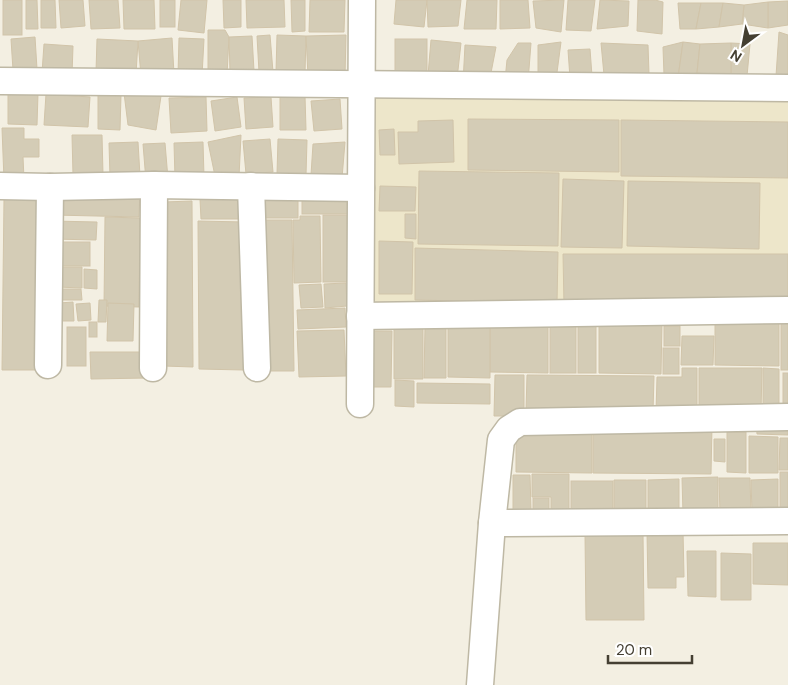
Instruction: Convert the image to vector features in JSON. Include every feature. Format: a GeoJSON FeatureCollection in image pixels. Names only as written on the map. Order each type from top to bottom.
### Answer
{"type":"FeatureCollection","features":[{"type":"Feature","properties":{"kind":"street"},"geometry":{"type":"LineString","coordinates":[[360,404],[362,0]]}},
{"type":"Feature","properties":{"kind":"street"},"geometry":{"type":"LineString","coordinates":[[0,80],[788,88]]}},
{"type":"Feature","properties":{"kind":"street"},"geometry":{"type":"LineString","coordinates":[[0,186],[154,185],[361,188]]}},
{"type":"Feature","properties":{"kind":"street"},"geometry":{"type":"LineString","coordinates":[[153,368],[154,185]]}},
{"type":"Feature","properties":{"kind":"street"},"geometry":{"type":"LineString","coordinates":[[251,186],[256,368]]}},
{"type":"Feature","properties":{"kind":"street"},"geometry":{"type":"LineString","coordinates":[[48,365],[50,187]]}},
{"type":"Feature","properties":{"kind":"street"},"geometry":{"type":"LineString","coordinates":[[360,316],[788,310]]}},
{"type":"Feature","properties":{"kind":"street"},"geometry":{"type":"LineString","coordinates":[[480,685],[492,523],[501,440],[509,429],[520,422],[788,417]]}},
{"type":"Feature","properties":{"kind":"street"},"geometry":{"type":"LineString","coordinates":[[492,523],[788,521]]}},
{"type":"Feature","properties":{"kind":"shaded area"},"geometry":{"type":"Polygon","coordinates":[[[373,91],[788,96],[788,297],[370,305],[373,91]]]}},
{"type":"Feature","properties":{"kind":"building"},"geometry":{"type":"Polygon","coordinates":[[[3,0],[22,0],[22,35],[3,35],[3,0]]]}},
{"type":"Feature","properties":{"kind":"building"},"geometry":{"type":"Polygon","coordinates":[[[26,0],[37,0],[38,29],[26,29],[26,0]]]}},
{"type":"Feature","properties":{"kind":"building"},"geometry":{"type":"Polygon","coordinates":[[[41,0],[55,0],[56,28],[41,28],[41,0]]]}},
{"type":"Feature","properties":{"kind":"building"},"geometry":{"type":"Polygon","coordinates":[[[59,0],[83,0],[85,26],[61,28],[59,0]]]}},
{"type":"Feature","properties":{"kind":"building"},"geometry":{"type":"Polygon","coordinates":[[[89,0],[118,0],[120,28],[91,29],[89,0]]]}},
{"type":"Feature","properties":{"kind":"building"},"geometry":{"type":"Polygon","coordinates":[[[123,0],[154,0],[155,29],[124,29],[123,0]]]}},
{"type":"Feature","properties":{"kind":"building"},"geometry":{"type":"Polygon","coordinates":[[[160,0],[175,0],[175,27],[160,27],[160,0]]]}},
{"type":"Feature","properties":{"kind":"building"},"geometry":{"type":"Polygon","coordinates":[[[181,0],[207,0],[204,33],[178,30],[181,0]]]}},
{"type":"Feature","properties":{"kind":"building"},"geometry":{"type":"Polygon","coordinates":[[[223,0],[241,0],[241,27],[224,28],[223,0]]]}},
{"type":"Feature","properties":{"kind":"building"},"geometry":{"type":"Polygon","coordinates":[[[246,0],[284,0],[285,27],[247,28],[246,0]]]}},
{"type":"Feature","properties":{"kind":"building"},"geometry":{"type":"Polygon","coordinates":[[[291,0],[305,0],[305,31],[292,32],[291,0]]]}},
{"type":"Feature","properties":{"kind":"building"},"geometry":{"type":"Polygon","coordinates":[[[310,0],[345,0],[344,32],[309,32],[310,0]]]}},
{"type":"Feature","properties":{"kind":"building"},"geometry":{"type":"Polygon","coordinates":[[[396,0],[427,0],[424,27],[394,24],[396,0]]]}},
{"type":"Feature","properties":{"kind":"building"},"geometry":{"type":"Polygon","coordinates":[[[427,0],[461,0],[458,26],[428,27],[427,0]]]}},
{"type":"Feature","properties":{"kind":"building"},"geometry":{"type":"Polygon","coordinates":[[[467,0],[497,0],[496,29],[464,29],[467,0]]]}},
{"type":"Feature","properties":{"kind":"building"},"geometry":{"type":"Polygon","coordinates":[[[500,0],[528,0],[530,28],[500,29],[500,0]]]}},
{"type":"Feature","properties":{"kind":"building"},"geometry":{"type":"Polygon","coordinates":[[[564,0],[561,32],[536,28],[533,1],[564,0]]]}},
{"type":"Feature","properties":{"kind":"building"},"geometry":{"type":"Polygon","coordinates":[[[568,0],[595,0],[591,31],[566,30],[568,0]]]}},
{"type":"Feature","properties":{"kind":"building"},"geometry":{"type":"Polygon","coordinates":[[[600,0],[629,1],[628,26],[597,29],[600,0]]]}},
{"type":"Feature","properties":{"kind":"building"},"geometry":{"type":"Polygon","coordinates":[[[638,0],[663,2],[662,34],[637,31],[638,0]]]}},
{"type":"Feature","properties":{"kind":"building"},"geometry":{"type":"Polygon","coordinates":[[[788,1],[788,25],[768,28],[768,2],[788,1]]]}},
{"type":"Feature","properties":{"kind":"building"},"geometry":{"type":"Polygon","coordinates":[[[768,2],[768,28],[742,24],[744,5],[768,2]]]}},
{"type":"Feature","properties":{"kind":"building"},"geometry":{"type":"Polygon","coordinates":[[[678,3],[701,3],[696,29],[680,29],[678,3]]]}},
{"type":"Feature","properties":{"kind":"building"},"geometry":{"type":"Polygon","coordinates":[[[701,3],[723,3],[719,27],[696,29],[701,3]]]}},
{"type":"Feature","properties":{"kind":"building"},"geometry":{"type":"Polygon","coordinates":[[[723,3],[744,5],[742,24],[719,27],[723,3]]]}},
{"type":"Feature","properties":{"kind":"building"},"geometry":{"type":"Polygon","coordinates":[[[208,30],[225,30],[229,37],[227,75],[208,76],[208,30]]]}},
{"type":"Feature","properties":{"kind":"building"},"geometry":{"type":"Polygon","coordinates":[[[779,32],[788,35],[788,75],[776,76],[779,32]]]}},
{"type":"Feature","properties":{"kind":"building"},"geometry":{"type":"Polygon","coordinates":[[[270,35],[273,72],[259,72],[257,36],[270,35]]]}},
{"type":"Feature","properties":{"kind":"building"},"geometry":{"type":"Polygon","coordinates":[[[277,35],[306,36],[305,73],[276,72],[277,35]]]}},
{"type":"Feature","properties":{"kind":"building"},"geometry":{"type":"Polygon","coordinates":[[[346,35],[345,76],[308,76],[306,36],[346,35]]]}},
{"type":"Feature","properties":{"kind":"building"},"geometry":{"type":"Polygon","coordinates":[[[252,36],[254,71],[230,72],[229,37],[252,36]]]}},
{"type":"Feature","properties":{"kind":"building"},"geometry":{"type":"Polygon","coordinates":[[[35,37],[37,69],[13,70],[11,39],[35,37]]]}},
{"type":"Feature","properties":{"kind":"building"},"geometry":{"type":"Polygon","coordinates":[[[172,38],[174,74],[141,76],[138,41],[172,38]]]}},
{"type":"Feature","properties":{"kind":"building"},"geometry":{"type":"Polygon","coordinates":[[[179,38],[204,39],[202,76],[178,75],[179,38]]]}},
{"type":"Feature","properties":{"kind":"building"},"geometry":{"type":"Polygon","coordinates":[[[97,39],[138,41],[136,74],[96,72],[97,39]]]}},
{"type":"Feature","properties":{"kind":"building"},"geometry":{"type":"Polygon","coordinates":[[[395,39],[427,39],[427,74],[395,74],[395,39]]]}},
{"type":"Feature","properties":{"kind":"building"},"geometry":{"type":"Polygon","coordinates":[[[431,40],[461,43],[457,79],[428,75],[431,40]]]}},
{"type":"Feature","properties":{"kind":"building"},"geometry":{"type":"Polygon","coordinates":[[[561,42],[556,80],[538,80],[538,45],[561,42]]]}},
{"type":"Feature","properties":{"kind":"building"},"geometry":{"type":"Polygon","coordinates":[[[683,42],[678,78],[664,75],[663,47],[683,42]]]}},
{"type":"Feature","properties":{"kind":"building"},"geometry":{"type":"Polygon","coordinates":[[[683,42],[700,44],[697,73],[678,78],[683,42]]]}},
{"type":"Feature","properties":{"kind":"building"},"geometry":{"type":"Polygon","coordinates":[[[518,43],[531,43],[528,82],[505,80],[507,60],[518,43]]]}},
{"type":"Feature","properties":{"kind":"building"},"geometry":{"type":"Polygon","coordinates":[[[601,43],[648,45],[649,74],[604,75],[601,43]]]}},
{"type":"Feature","properties":{"kind":"building"},"geometry":{"type":"Polygon","coordinates":[[[731,43],[750,44],[747,76],[731,76],[731,43]]]}},
{"type":"Feature","properties":{"kind":"building"},"geometry":{"type":"Polygon","coordinates":[[[731,43],[731,76],[697,73],[700,44],[731,43]]]}},
{"type":"Feature","properties":{"kind":"building"},"geometry":{"type":"Polygon","coordinates":[[[44,44],[73,46],[72,75],[42,73],[44,44]]]}},
{"type":"Feature","properties":{"kind":"building"},"geometry":{"type":"Polygon","coordinates":[[[465,45],[496,47],[489,83],[463,83],[465,45]]]}},
{"type":"Feature","properties":{"kind":"building"},"geometry":{"type":"Polygon","coordinates":[[[590,49],[592,76],[570,78],[568,50],[590,49]]]}},
{"type":"Feature","properties":{"kind":"building"},"geometry":{"type":"Polygon","coordinates":[[[8,93],[38,93],[37,125],[8,124],[8,93]]]}},
{"type":"Feature","properties":{"kind":"building"},"geometry":{"type":"Polygon","coordinates":[[[124,93],[161,96],[156,130],[128,125],[124,93]]]}},
{"type":"Feature","properties":{"kind":"building"},"geometry":{"type":"Polygon","coordinates":[[[46,94],[90,97],[88,127],[44,125],[46,94]]]}},
{"type":"Feature","properties":{"kind":"building"},"geometry":{"type":"Polygon","coordinates":[[[98,94],[121,95],[120,130],[98,129],[98,94]]]}},
{"type":"Feature","properties":{"kind":"building"},"geometry":{"type":"Polygon","coordinates":[[[280,96],[305,96],[306,130],[280,130],[280,96]]]}},
{"type":"Feature","properties":{"kind":"building"},"geometry":{"type":"Polygon","coordinates":[[[206,97],[207,131],[171,133],[169,98],[206,97]]]}},
{"type":"Feature","properties":{"kind":"building"},"geometry":{"type":"Polygon","coordinates":[[[237,97],[241,127],[215,131],[211,101],[237,97]]]}},
{"type":"Feature","properties":{"kind":"building"},"geometry":{"type":"Polygon","coordinates":[[[271,97],[273,127],[246,129],[244,98],[271,97]]]}},
{"type":"Feature","properties":{"kind":"building"},"geometry":{"type":"Polygon","coordinates":[[[340,99],[342,129],[314,131],[311,101],[340,99]]]}},
{"type":"Feature","properties":{"kind":"building"},"geometry":{"type":"Polygon","coordinates":[[[468,119],[619,120],[619,172],[468,170],[468,119]]]}},
{"type":"Feature","properties":{"kind":"building"},"geometry":{"type":"Polygon","coordinates":[[[453,120],[454,162],[399,164],[398,132],[418,132],[418,121],[453,120]]]}},
{"type":"Feature","properties":{"kind":"building"},"geometry":{"type":"Polygon","coordinates":[[[621,120],[788,122],[788,178],[621,176],[621,120]]]}},
{"type":"Feature","properties":{"kind":"building"},"geometry":{"type":"Polygon","coordinates":[[[2,128],[24,128],[24,139],[39,139],[39,157],[23,157],[24,179],[4,180],[2,128]]]}},
{"type":"Feature","properties":{"kind":"building"},"geometry":{"type":"Polygon","coordinates":[[[394,129],[395,155],[380,155],[379,130],[394,129]]]}},
{"type":"Feature","properties":{"kind":"building"},"geometry":{"type":"Polygon","coordinates":[[[72,135],[102,135],[103,175],[73,175],[72,135]]]}},
{"type":"Feature","properties":{"kind":"building"},"geometry":{"type":"Polygon","coordinates":[[[241,135],[239,177],[215,176],[208,142],[241,135]]]}},
{"type":"Feature","properties":{"kind":"building"},"geometry":{"type":"Polygon","coordinates":[[[270,139],[273,172],[246,174],[243,141],[270,139]]]}},
{"type":"Feature","properties":{"kind":"building"},"geometry":{"type":"Polygon","coordinates":[[[278,139],[307,140],[306,175],[277,174],[278,139]]]}},
{"type":"Feature","properties":{"kind":"building"},"geometry":{"type":"Polygon","coordinates":[[[138,142],[140,176],[110,177],[109,143],[138,142]]]}},
{"type":"Feature","properties":{"kind":"building"},"geometry":{"type":"Polygon","coordinates":[[[203,142],[204,177],[175,178],[174,143],[203,142]]]}},
{"type":"Feature","properties":{"kind":"building"},"geometry":{"type":"Polygon","coordinates":[[[345,142],[342,178],[311,175],[313,144],[345,142]]]}},
{"type":"Feature","properties":{"kind":"building"},"geometry":{"type":"Polygon","coordinates":[[[165,143],[168,179],[146,181],[143,144],[165,143]]]}},
{"type":"Feature","properties":{"kind":"building"},"geometry":{"type":"Polygon","coordinates":[[[419,171],[559,173],[558,246],[418,244],[419,171]]]}},
{"type":"Feature","properties":{"kind":"building"},"geometry":{"type":"Polygon","coordinates":[[[563,179],[624,181],[622,248],[561,247],[563,179]]]}},
{"type":"Feature","properties":{"kind":"building"},"geometry":{"type":"Polygon","coordinates":[[[628,181],[760,183],[759,249],[627,246],[628,181]]]}},
{"type":"Feature","properties":{"kind":"building"},"geometry":{"type":"Polygon","coordinates":[[[380,186],[416,187],[415,211],[379,211],[380,186]]]}},
{"type":"Feature","properties":{"kind":"building"},"geometry":{"type":"Polygon","coordinates":[[[54,189],[140,190],[139,217],[54,215],[54,189]]]}},
{"type":"Feature","properties":{"kind":"building"},"geometry":{"type":"Polygon","coordinates":[[[302,193],[350,193],[350,214],[302,214],[302,193]]]}},
{"type":"Feature","properties":{"kind":"building"},"geometry":{"type":"Polygon","coordinates":[[[4,199],[44,200],[41,370],[2,370],[4,199]]]}},
{"type":"Feature","properties":{"kind":"building"},"geometry":{"type":"Polygon","coordinates":[[[200,199],[244,199],[244,219],[201,219],[200,199]]]}},
{"type":"Feature","properties":{"kind":"building"},"geometry":{"type":"Polygon","coordinates":[[[259,199],[298,199],[298,218],[259,218],[259,199]]]}},
{"type":"Feature","properties":{"kind":"building"},"geometry":{"type":"Polygon","coordinates":[[[192,201],[193,367],[164,366],[164,202],[192,201]]]}},
{"type":"Feature","properties":{"kind":"building"},"geometry":{"type":"Polygon","coordinates":[[[405,214],[416,214],[416,239],[405,238],[405,214]]]}},
{"type":"Feature","properties":{"kind":"building"},"geometry":{"type":"Polygon","coordinates":[[[323,215],[347,215],[347,282],[323,282],[323,215]]]}},
{"type":"Feature","properties":{"kind":"building"},"geometry":{"type":"Polygon","coordinates":[[[300,216],[320,216],[321,282],[294,283],[293,220],[300,220],[300,216]]]}},
{"type":"Feature","properties":{"kind":"building"},"geometry":{"type":"Polygon","coordinates":[[[105,217],[140,218],[139,307],[104,306],[105,217]]]}},
{"type":"Feature","properties":{"kind":"building"},"geometry":{"type":"Polygon","coordinates":[[[265,220],[292,220],[294,371],[267,371],[265,220]]]}},
{"type":"Feature","properties":{"kind":"building"},"geometry":{"type":"Polygon","coordinates":[[[52,221],[97,222],[96,240],[52,239],[52,221]]]}},
{"type":"Feature","properties":{"kind":"building"},"geometry":{"type":"Polygon","coordinates":[[[198,221],[244,222],[244,370],[199,369],[198,221]]]}},
{"type":"Feature","properties":{"kind":"building"},"geometry":{"type":"Polygon","coordinates":[[[379,241],[413,242],[412,294],[379,294],[379,241]]]}},
{"type":"Feature","properties":{"kind":"building"},"geometry":{"type":"Polygon","coordinates":[[[57,242],[90,242],[90,266],[57,266],[57,242]]]}},
{"type":"Feature","properties":{"kind":"building"},"geometry":{"type":"Polygon","coordinates":[[[415,248],[558,252],[557,303],[415,300],[415,248]]]}},
{"type":"Feature","properties":{"kind":"building"},"geometry":{"type":"Polygon","coordinates":[[[563,254],[788,254],[788,305],[564,305],[563,254]]]}},
{"type":"Feature","properties":{"kind":"building"},"geometry":{"type":"Polygon","coordinates":[[[57,267],[82,267],[82,288],[57,287],[57,267]]]}},
{"type":"Feature","properties":{"kind":"building"},"geometry":{"type":"Polygon","coordinates":[[[84,269],[97,270],[97,289],[84,288],[84,269]]]}},
{"type":"Feature","properties":{"kind":"building"},"geometry":{"type":"Polygon","coordinates":[[[346,283],[347,306],[325,308],[324,284],[346,283]]]}},
{"type":"Feature","properties":{"kind":"building"},"geometry":{"type":"Polygon","coordinates":[[[321,284],[323,307],[301,308],[299,285],[321,284]]]}},
{"type":"Feature","properties":{"kind":"building"},"geometry":{"type":"Polygon","coordinates":[[[58,289],[81,289],[82,300],[57,300],[58,289]]]}},
{"type":"Feature","properties":{"kind":"building"},"geometry":{"type":"Polygon","coordinates":[[[99,300],[107,300],[106,322],[98,322],[99,300]]]}},
{"type":"Feature","properties":{"kind":"building"},"geometry":{"type":"Polygon","coordinates":[[[73,302],[74,321],[60,321],[59,303],[73,302]]]}},
{"type":"Feature","properties":{"kind":"building"},"geometry":{"type":"Polygon","coordinates":[[[90,303],[91,320],[78,321],[76,304],[90,303]]]}},
{"type":"Feature","properties":{"kind":"building"},"geometry":{"type":"Polygon","coordinates":[[[108,303],[134,304],[133,341],[107,341],[108,303]]]}},
{"type":"Feature","properties":{"kind":"building"},"geometry":{"type":"Polygon","coordinates":[[[345,308],[346,327],[298,329],[297,310],[345,308]]]}},
{"type":"Feature","properties":{"kind":"building"},"geometry":{"type":"Polygon","coordinates":[[[715,321],[779,322],[779,366],[715,365],[715,321]]]}},
{"type":"Feature","properties":{"kind":"building"},"geometry":{"type":"Polygon","coordinates":[[[781,321],[788,321],[788,370],[781,370],[781,321]]]}},
{"type":"Feature","properties":{"kind":"building"},"geometry":{"type":"Polygon","coordinates":[[[89,322],[97,322],[97,337],[89,337],[89,322]]]}},
{"type":"Feature","properties":{"kind":"building"},"geometry":{"type":"Polygon","coordinates":[[[599,322],[662,323],[661,374],[599,373],[599,322]]]}},
{"type":"Feature","properties":{"kind":"building"},"geometry":{"type":"Polygon","coordinates":[[[550,323],[576,323],[576,373],[550,373],[550,323]]]}},
{"type":"Feature","properties":{"kind":"building"},"geometry":{"type":"Polygon","coordinates":[[[490,324],[548,325],[548,373],[490,372],[490,324]]]}},
{"type":"Feature","properties":{"kind":"building"},"geometry":{"type":"Polygon","coordinates":[[[578,324],[596,324],[596,373],[578,373],[578,324]]]}},
{"type":"Feature","properties":{"kind":"building"},"geometry":{"type":"Polygon","coordinates":[[[394,326],[423,327],[423,379],[394,379],[394,326]]]}},
{"type":"Feature","properties":{"kind":"building"},"geometry":{"type":"Polygon","coordinates":[[[425,326],[446,326],[446,378],[424,378],[425,326]]]}},
{"type":"Feature","properties":{"kind":"building"},"geometry":{"type":"Polygon","coordinates":[[[448,326],[490,327],[490,378],[448,377],[448,326]]]}},
{"type":"Feature","properties":{"kind":"building"},"geometry":{"type":"Polygon","coordinates":[[[664,326],[680,326],[680,346],[664,346],[664,326]]]}},
{"type":"Feature","properties":{"kind":"building"},"geometry":{"type":"Polygon","coordinates":[[[67,327],[86,327],[86,366],[67,366],[67,327]]]}},
{"type":"Feature","properties":{"kind":"building"},"geometry":{"type":"Polygon","coordinates":[[[344,330],[346,376],[299,377],[297,331],[344,330]]]}},
{"type":"Feature","properties":{"kind":"building"},"geometry":{"type":"Polygon","coordinates":[[[367,331],[392,331],[391,387],[367,387],[367,331]]]}},
{"type":"Feature","properties":{"kind":"building"},"geometry":{"type":"Polygon","coordinates":[[[682,336],[714,336],[713,365],[681,365],[682,336]]]}},
{"type":"Feature","properties":{"kind":"building"},"geometry":{"type":"Polygon","coordinates":[[[663,348],[679,348],[679,374],[663,374],[663,348]]]}},
{"type":"Feature","properties":{"kind":"building"},"geometry":{"type":"Polygon","coordinates":[[[90,352],[147,352],[147,378],[91,379],[90,352]]]}},
{"type":"Feature","properties":{"kind":"building"},"geometry":{"type":"Polygon","coordinates":[[[682,368],[697,368],[697,413],[656,413],[657,377],[682,377],[682,368]]]}},
{"type":"Feature","properties":{"kind":"building"},"geometry":{"type":"Polygon","coordinates":[[[699,368],[762,368],[761,412],[699,411],[699,368]]]}},
{"type":"Feature","properties":{"kind":"building"},"geometry":{"type":"Polygon","coordinates":[[[763,368],[779,369],[779,412],[763,412],[763,368]]]}},
{"type":"Feature","properties":{"kind":"building"},"geometry":{"type":"Polygon","coordinates":[[[783,373],[788,373],[788,413],[783,413],[783,373]]]}},
{"type":"Feature","properties":{"kind":"building"},"geometry":{"type":"Polygon","coordinates":[[[495,375],[524,375],[524,416],[494,416],[495,375]]]}},
{"type":"Feature","properties":{"kind":"building"},"geometry":{"type":"Polygon","coordinates":[[[527,375],[654,376],[653,412],[526,411],[527,375]]]}},
{"type":"Feature","properties":{"kind":"building"},"geometry":{"type":"Polygon","coordinates":[[[395,380],[414,381],[414,407],[395,406],[395,380]]]}},
{"type":"Feature","properties":{"kind":"building"},"geometry":{"type":"Polygon","coordinates":[[[417,383],[490,384],[490,404],[417,403],[417,383]]]}},
{"type":"Feature","properties":{"kind":"building"},"geometry":{"type":"Polygon","coordinates":[[[756,419],[788,419],[788,435],[757,434],[756,419]]]}},
{"type":"Feature","properties":{"kind":"building"},"geometry":{"type":"Polygon","coordinates":[[[593,424],[712,426],[711,474],[593,473],[593,424]]]}},
{"type":"Feature","properties":{"kind":"building"},"geometry":{"type":"Polygon","coordinates":[[[516,425],[592,426],[592,473],[516,472],[516,425]]]}},
{"type":"Feature","properties":{"kind":"building"},"geometry":{"type":"Polygon","coordinates":[[[727,432],[746,432],[746,473],[727,472],[727,432]]]}},
{"type":"Feature","properties":{"kind":"building"},"geometry":{"type":"Polygon","coordinates":[[[749,436],[778,437],[778,473],[749,473],[749,436]]]}},
{"type":"Feature","properties":{"kind":"building"},"geometry":{"type":"Polygon","coordinates":[[[780,438],[788,438],[788,470],[779,470],[780,438]]]}},
{"type":"Feature","properties":{"kind":"building"},"geometry":{"type":"Polygon","coordinates":[[[714,439],[725,439],[725,462],[714,461],[714,439]]]}},
{"type":"Feature","properties":{"kind":"building"},"geometry":{"type":"Polygon","coordinates":[[[780,472],[788,472],[788,518],[780,518],[780,472]]]}},
{"type":"Feature","properties":{"kind":"building"},"geometry":{"type":"Polygon","coordinates":[[[532,474],[569,474],[569,514],[551,514],[551,497],[532,497],[532,474]]]}},
{"type":"Feature","properties":{"kind":"building"},"geometry":{"type":"Polygon","coordinates":[[[513,475],[530,475],[531,510],[513,510],[513,475]]]}},
{"type":"Feature","properties":{"kind":"building"},"geometry":{"type":"Polygon","coordinates":[[[718,477],[718,514],[683,514],[682,478],[718,477]]]}},
{"type":"Feature","properties":{"kind":"building"},"geometry":{"type":"Polygon","coordinates":[[[719,478],[750,478],[751,515],[720,515],[719,478]]]}},
{"type":"Feature","properties":{"kind":"building"},"geometry":{"type":"Polygon","coordinates":[[[679,479],[679,513],[648,513],[648,480],[679,479]]]}},
{"type":"Feature","properties":{"kind":"building"},"geometry":{"type":"Polygon","coordinates":[[[778,479],[778,514],[752,513],[751,480],[778,479]]]}},
{"type":"Feature","properties":{"kind":"building"},"geometry":{"type":"Polygon","coordinates":[[[614,480],[646,480],[646,514],[614,515],[614,480]]]}},
{"type":"Feature","properties":{"kind":"building"},"geometry":{"type":"Polygon","coordinates":[[[571,481],[613,481],[613,514],[571,514],[571,481]]]}},
{"type":"Feature","properties":{"kind":"building"},"geometry":{"type":"Polygon","coordinates":[[[533,498],[549,498],[549,516],[533,516],[533,498]]]}},
{"type":"Feature","properties":{"kind":"building"},"geometry":{"type":"Polygon","coordinates":[[[683,531],[684,577],[676,577],[676,588],[648,588],[647,532],[683,531]]]}},
{"type":"Feature","properties":{"kind":"building"},"geometry":{"type":"Polygon","coordinates":[[[643,533],[644,620],[586,620],[585,534],[643,533]]]}},
{"type":"Feature","properties":{"kind":"building"},"geometry":{"type":"Polygon","coordinates":[[[753,543],[788,543],[788,585],[753,584],[753,543]]]}},
{"type":"Feature","properties":{"kind":"building"},"geometry":{"type":"Polygon","coordinates":[[[687,551],[716,551],[716,597],[688,596],[687,551]]]}},
{"type":"Feature","properties":{"kind":"building"},"geometry":{"type":"Polygon","coordinates":[[[721,553],[751,554],[751,600],[721,600],[721,553]]]}}]}
